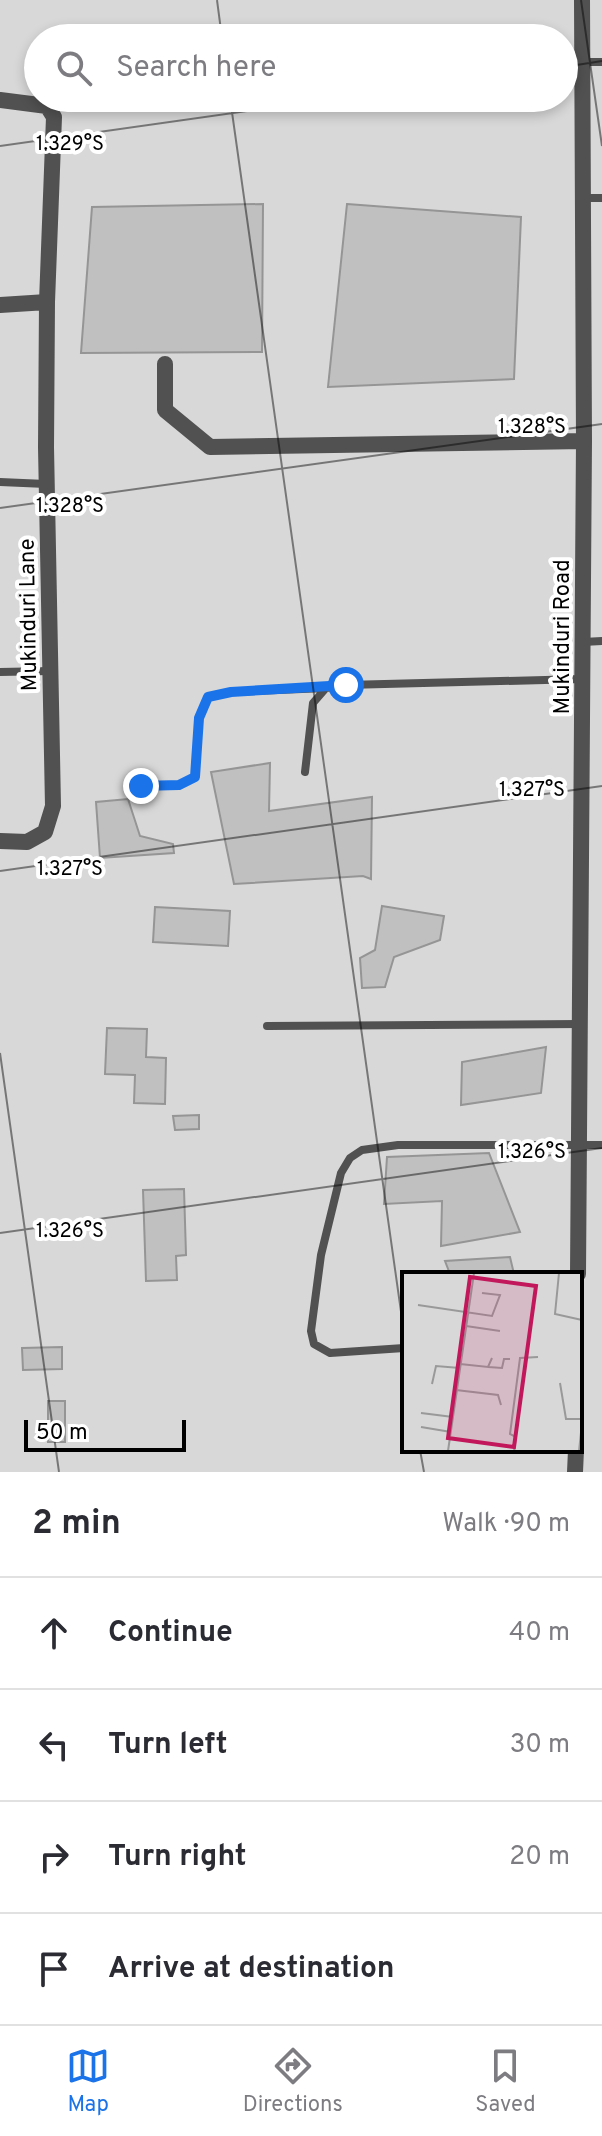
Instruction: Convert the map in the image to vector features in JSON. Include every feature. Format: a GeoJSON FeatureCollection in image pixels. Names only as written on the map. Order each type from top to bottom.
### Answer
{"type":"FeatureCollection","features":[{"type":"Feature","properties":{"kind":"street","name":"Mukinduri Road"},"geometry":{"type":"LineString","coordinates":[[578,1272],[584,441],[582,0]]}},
{"type":"Feature","properties":{"kind":"street","name":"Mukinduri Lane"},"geometry":{"type":"LineString","coordinates":[[0,100],[24,103]]}},
{"type":"Feature","properties":{"kind":"street","name":"Mukinduri Lane"},"geometry":{"type":"LineString","coordinates":[[0,841],[27,842],[45,832],[53,806],[47,484],[47,302],[54,117],[51,112]]}},
{"type":"Feature","properties":{"kind":"street"},"geometry":{"type":"LineString","coordinates":[[0,305],[47,302]]}},
{"type":"Feature","properties":{"kind":"street"},"geometry":{"type":"LineString","coordinates":[[165,364],[165,410],[210,447],[584,441]]}},
{"type":"Feature","properties":{"kind":"street"},"geometry":{"type":"LineString","coordinates":[[575,1472],[576,1452]]}},
{"type":"Feature","properties":{"kind":"lane"},"geometry":{"type":"LineString","coordinates":[[582,62],[602,62]]}},
{"type":"Feature","properties":{"kind":"lane"},"geometry":{"type":"LineString","coordinates":[[582,198],[602,198]]}},
{"type":"Feature","properties":{"kind":"lane"},"geometry":{"type":"LineString","coordinates":[[0,482],[47,484]]}},
{"type":"Feature","properties":{"kind":"lane"},"geometry":{"type":"LineString","coordinates":[[583,642],[602,641]]}},
{"type":"Feature","properties":{"kind":"lane"},"geometry":{"type":"LineString","coordinates":[[0,672],[51,671]]}},
{"type":"Feature","properties":{"kind":"lane"},"geometry":{"type":"LineString","coordinates":[[141,786],[179,785],[195,777],[199,718],[208,697],[231,692],[346,685],[583,679]]}},
{"type":"Feature","properties":{"kind":"lane"},"geometry":{"type":"LineString","coordinates":[[305,772],[313,703],[326,688]]}},
{"type":"Feature","properties":{"kind":"lane"},"geometry":{"type":"LineString","coordinates":[[267,1026],[582,1024]]}},
{"type":"Feature","properties":{"kind":"lane"},"geometry":{"type":"LineString","coordinates":[[402,1348],[330,1353],[314,1344],[311,1331],[321,1255],[341,1173],[350,1158],[362,1150],[398,1145],[602,1145]]}},
{"type":"Feature","properties":{"kind":"shaded area"},"geometry":{"type":"Polygon","coordinates":[[[0,0],[602,0],[602,1472],[0,1472],[0,0]]]}},
{"type":"Feature","properties":{"kind":"building"},"geometry":{"type":"Polygon","coordinates":[[[263,204],[262,352],[81,353],[92,207],[263,204]]]}},
{"type":"Feature","properties":{"kind":"building"},"geometry":{"type":"Polygon","coordinates":[[[347,204],[521,217],[514,379],[328,387],[347,204]]]}},
{"type":"Feature","properties":{"kind":"building"},"geometry":{"type":"Polygon","coordinates":[[[270,763],[269,811],[372,797],[371,879],[363,876],[234,884],[211,772],[270,763]]]}},
{"type":"Feature","properties":{"kind":"building"},"geometry":{"type":"Polygon","coordinates":[[[128,799],[140,836],[173,844],[174,853],[100,858],[96,802],[128,799]]]}},
{"type":"Feature","properties":{"kind":"building"},"geometry":{"type":"Polygon","coordinates":[[[382,906],[444,916],[440,940],[394,957],[385,987],[362,988],[360,958],[375,950],[382,906]]]}},
{"type":"Feature","properties":{"kind":"building"},"geometry":{"type":"Polygon","coordinates":[[[155,907],[230,911],[228,946],[153,942],[155,907]]]}},
{"type":"Feature","properties":{"kind":"building"},"geometry":{"type":"Polygon","coordinates":[[[107,1028],[147,1029],[146,1057],[166,1058],[165,1104],[134,1103],[135,1075],[105,1074],[107,1028]]]}},
{"type":"Feature","properties":{"kind":"building"},"geometry":{"type":"Polygon","coordinates":[[[546,1047],[541,1093],[461,1105],[462,1062],[546,1047]]]}},
{"type":"Feature","properties":{"kind":"building"},"geometry":{"type":"Polygon","coordinates":[[[199,1115],[199,1129],[175,1130],[173,1116],[199,1115]]]}},
{"type":"Feature","properties":{"kind":"building"},"geometry":{"type":"Polygon","coordinates":[[[489,1153],[520,1232],[441,1246],[442,1201],[384,1204],[387,1157],[489,1153]]]}},
{"type":"Feature","properties":{"kind":"building"},"geometry":{"type":"Polygon","coordinates":[[[184,1189],[186,1255],[176,1256],[177,1280],[146,1281],[143,1190],[184,1189]]]}},
{"type":"Feature","properties":{"kind":"building"},"geometry":{"type":"Polygon","coordinates":[[[510,1257],[514,1272],[449,1272],[445,1261],[510,1257]]]}},
{"type":"Feature","properties":{"kind":"building"},"geometry":{"type":"Polygon","coordinates":[[[62,1347],[62,1369],[23,1370],[22,1348],[62,1347]]]}},
{"type":"Feature","properties":{"kind":"building"},"geometry":{"type":"Polygon","coordinates":[[[48,1401],[65,1401],[65,1442],[48,1442],[48,1401]]]}},
{"type":"Feature","properties":{"kind":"route"},"geometry":{"type":"LineString","coordinates":[[141,786],[179,785],[195,777],[199,718],[208,697],[231,692],[346,685]]}}]}
